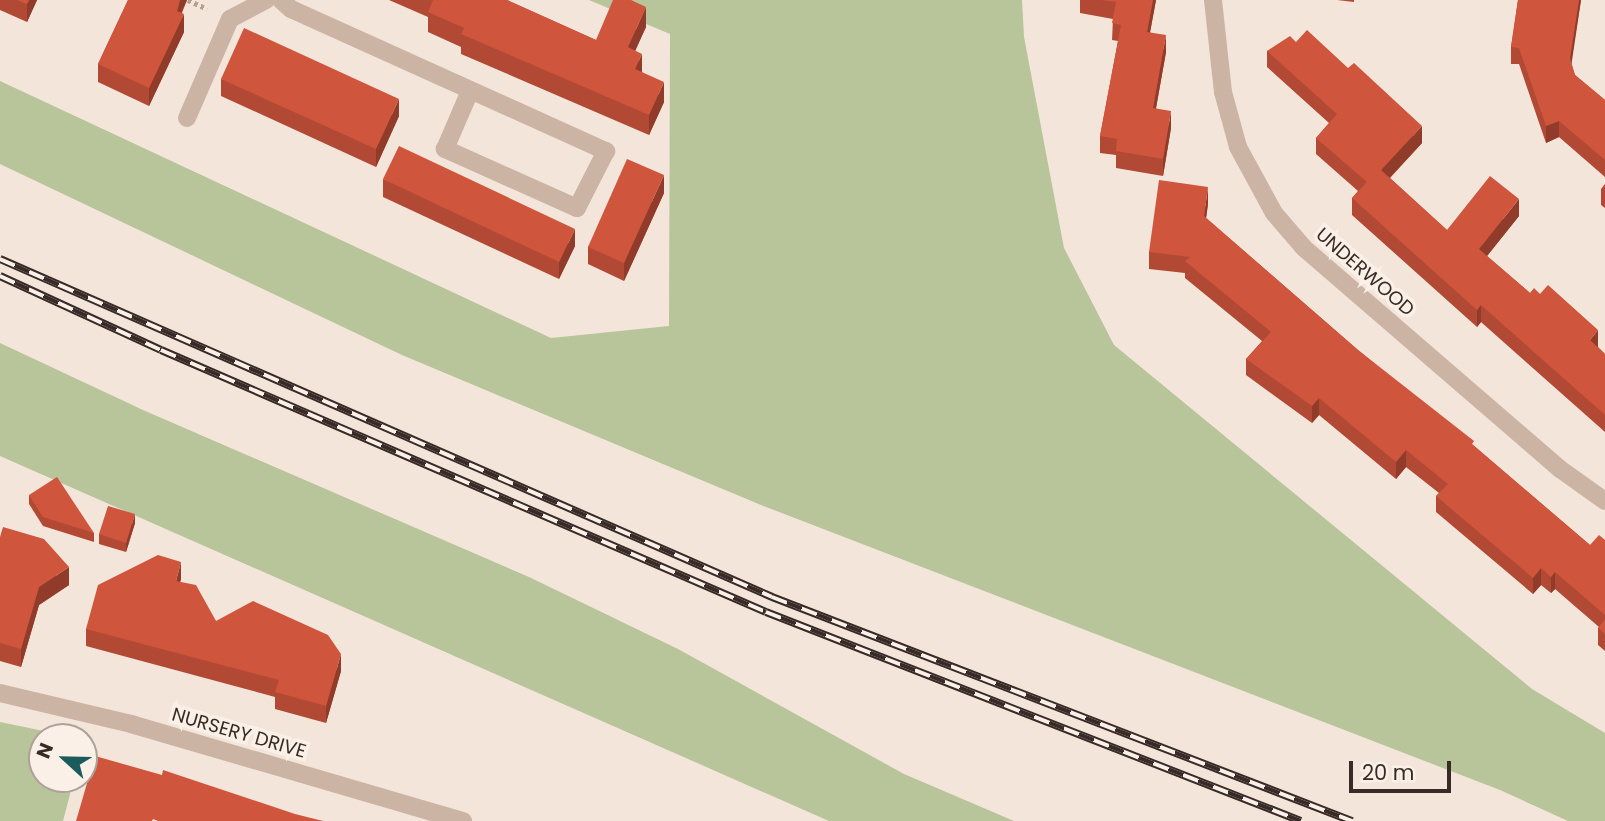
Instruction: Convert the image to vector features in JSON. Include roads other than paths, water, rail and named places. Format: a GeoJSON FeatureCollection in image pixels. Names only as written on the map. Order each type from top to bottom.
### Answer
{"type":"FeatureCollection","features":[{"type":"Feature","properties":{"kind":"street"},"geometry":{"type":"LineString","coordinates":[[187,118],[230,19],[266,0]]}},
{"type":"Feature","properties":{"kind":"street"},"geometry":{"type":"LineString","coordinates":[[281,0],[291,9],[606,151],[577,208],[445,149],[470,91]]}},
{"type":"Feature","properties":{"kind":"street","name":"UNDERWOOD"},"geometry":{"type":"LineString","coordinates":[[1213,0],[1223,92],[1238,147],[1274,213],[1314,257],[1560,469],[1605,501]]}},
{"type":"Feature","properties":{"kind":"street","name":"NURSERY DRIVE"},"geometry":{"type":"LineString","coordinates":[[0,693],[131,724],[464,821]]}},
{"type":"Feature","properties":{"kind":"railway"},"geometry":{"type":"LineString","coordinates":[[0,259],[772,597],[1352,821]]}},
{"type":"Feature","properties":{"kind":"railway"},"geometry":{"type":"LineString","coordinates":[[0,276],[161,350],[766,612],[1301,821]]}}]}
